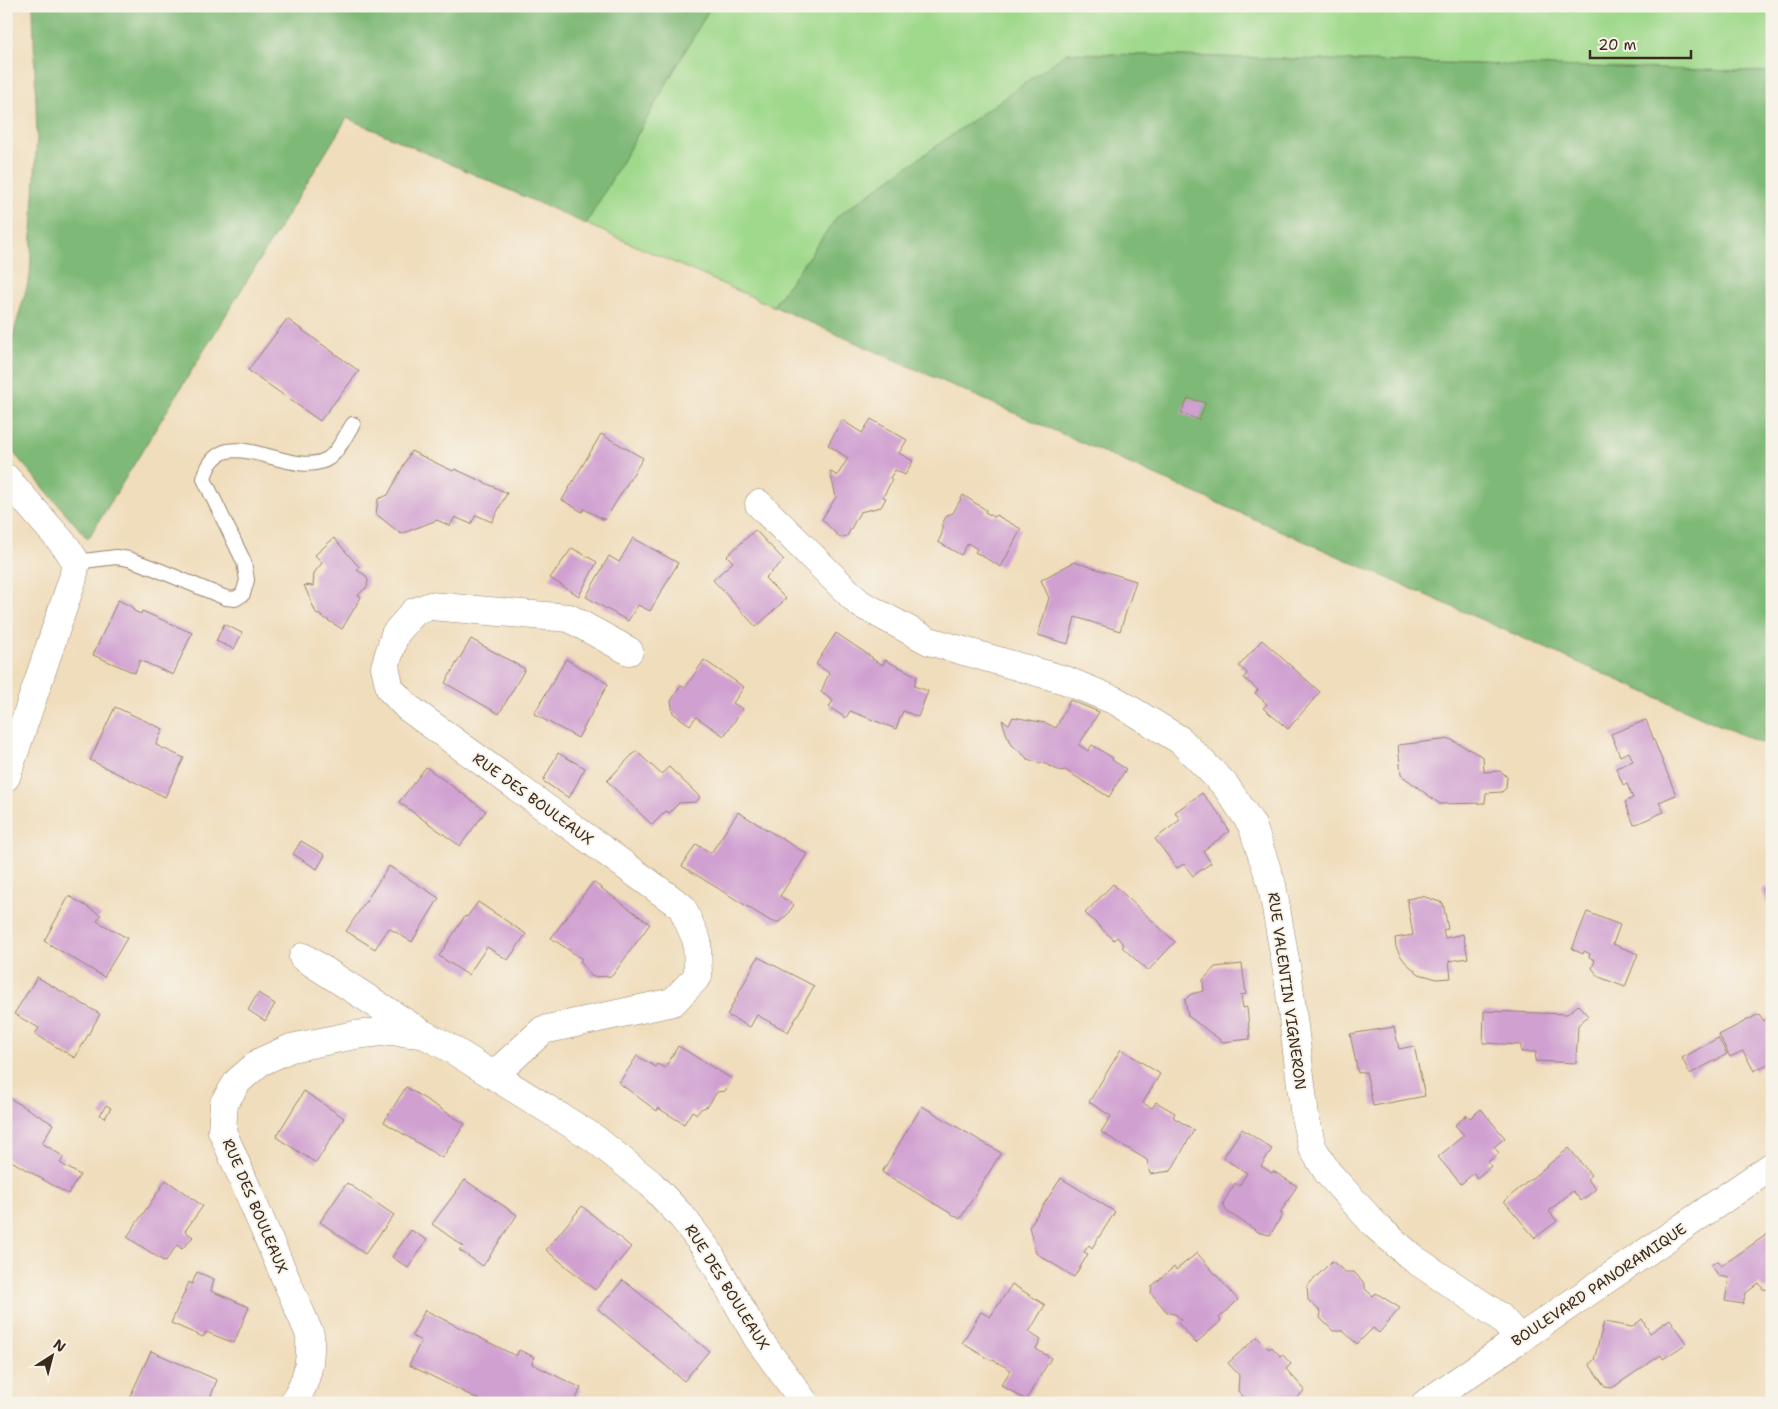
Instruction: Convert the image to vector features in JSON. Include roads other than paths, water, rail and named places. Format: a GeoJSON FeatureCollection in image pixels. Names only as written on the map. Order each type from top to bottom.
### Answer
{"type":"FeatureCollection","features":[{"type":"Feature","properties":{"kind":"street"},"geometry":{"type":"LineString","coordinates":[[6,478],[67,548],[76,562],[73,578],[6,777]]}},
{"type":"Feature","properties":{"kind":"street","name":"RUE VALENTIN VIGNERON"},"geometry":{"type":"LineString","coordinates":[[758,504],[859,604],[929,641],[1065,680],[1116,701],[1180,740],[1225,786],[1252,825],[1272,885],[1288,977],[1305,1117],[1312,1147],[1328,1173],[1376,1226],[1414,1258],[1499,1316],[1520,1339]]}},
{"type":"Feature","properties":{"kind":"street","name":"RUE DES BOULEAUX"},"geometry":{"type":"LineString","coordinates":[[494,1076],[543,1030],[673,1002],[698,976],[698,941],[682,907],[407,707],[390,689],[385,667],[395,634],[414,612],[430,606],[570,618],[630,651]]}},
{"type":"Feature","properties":{"kind":"street","name":"RUE DES BOULEAUX"},"geometry":{"type":"LineString","coordinates":[[303,957],[423,1034],[448,1047],[594,1138],[651,1184],[684,1218],[708,1251],[758,1340],[805,1403]]}},
{"type":"Feature","properties":{"kind":"street","name":"RUE DES BOULEAUX"},"geometry":{"type":"LineString","coordinates":[[293,1403],[306,1378],[311,1357],[310,1335],[222,1131],[224,1103],[238,1081],[260,1062],[291,1048],[355,1035],[390,1031],[423,1034]]}},
{"type":"Feature","properties":{"kind":"street","name":"BOULEVARD PANORAMIQUE"},"geometry":{"type":"LineString","coordinates":[[1426,1403],[1772,1166]]}},
{"type":"Feature","properties":{"kind":"lane"},"geometry":{"type":"LineString","coordinates":[[76,562],[116,557],[129,559],[156,568],[226,598],[235,599],[242,594],[247,580],[244,562],[204,479],[207,468],[214,458],[226,451],[244,450],[299,463],[319,462],[329,458],[353,424]]}}]}
